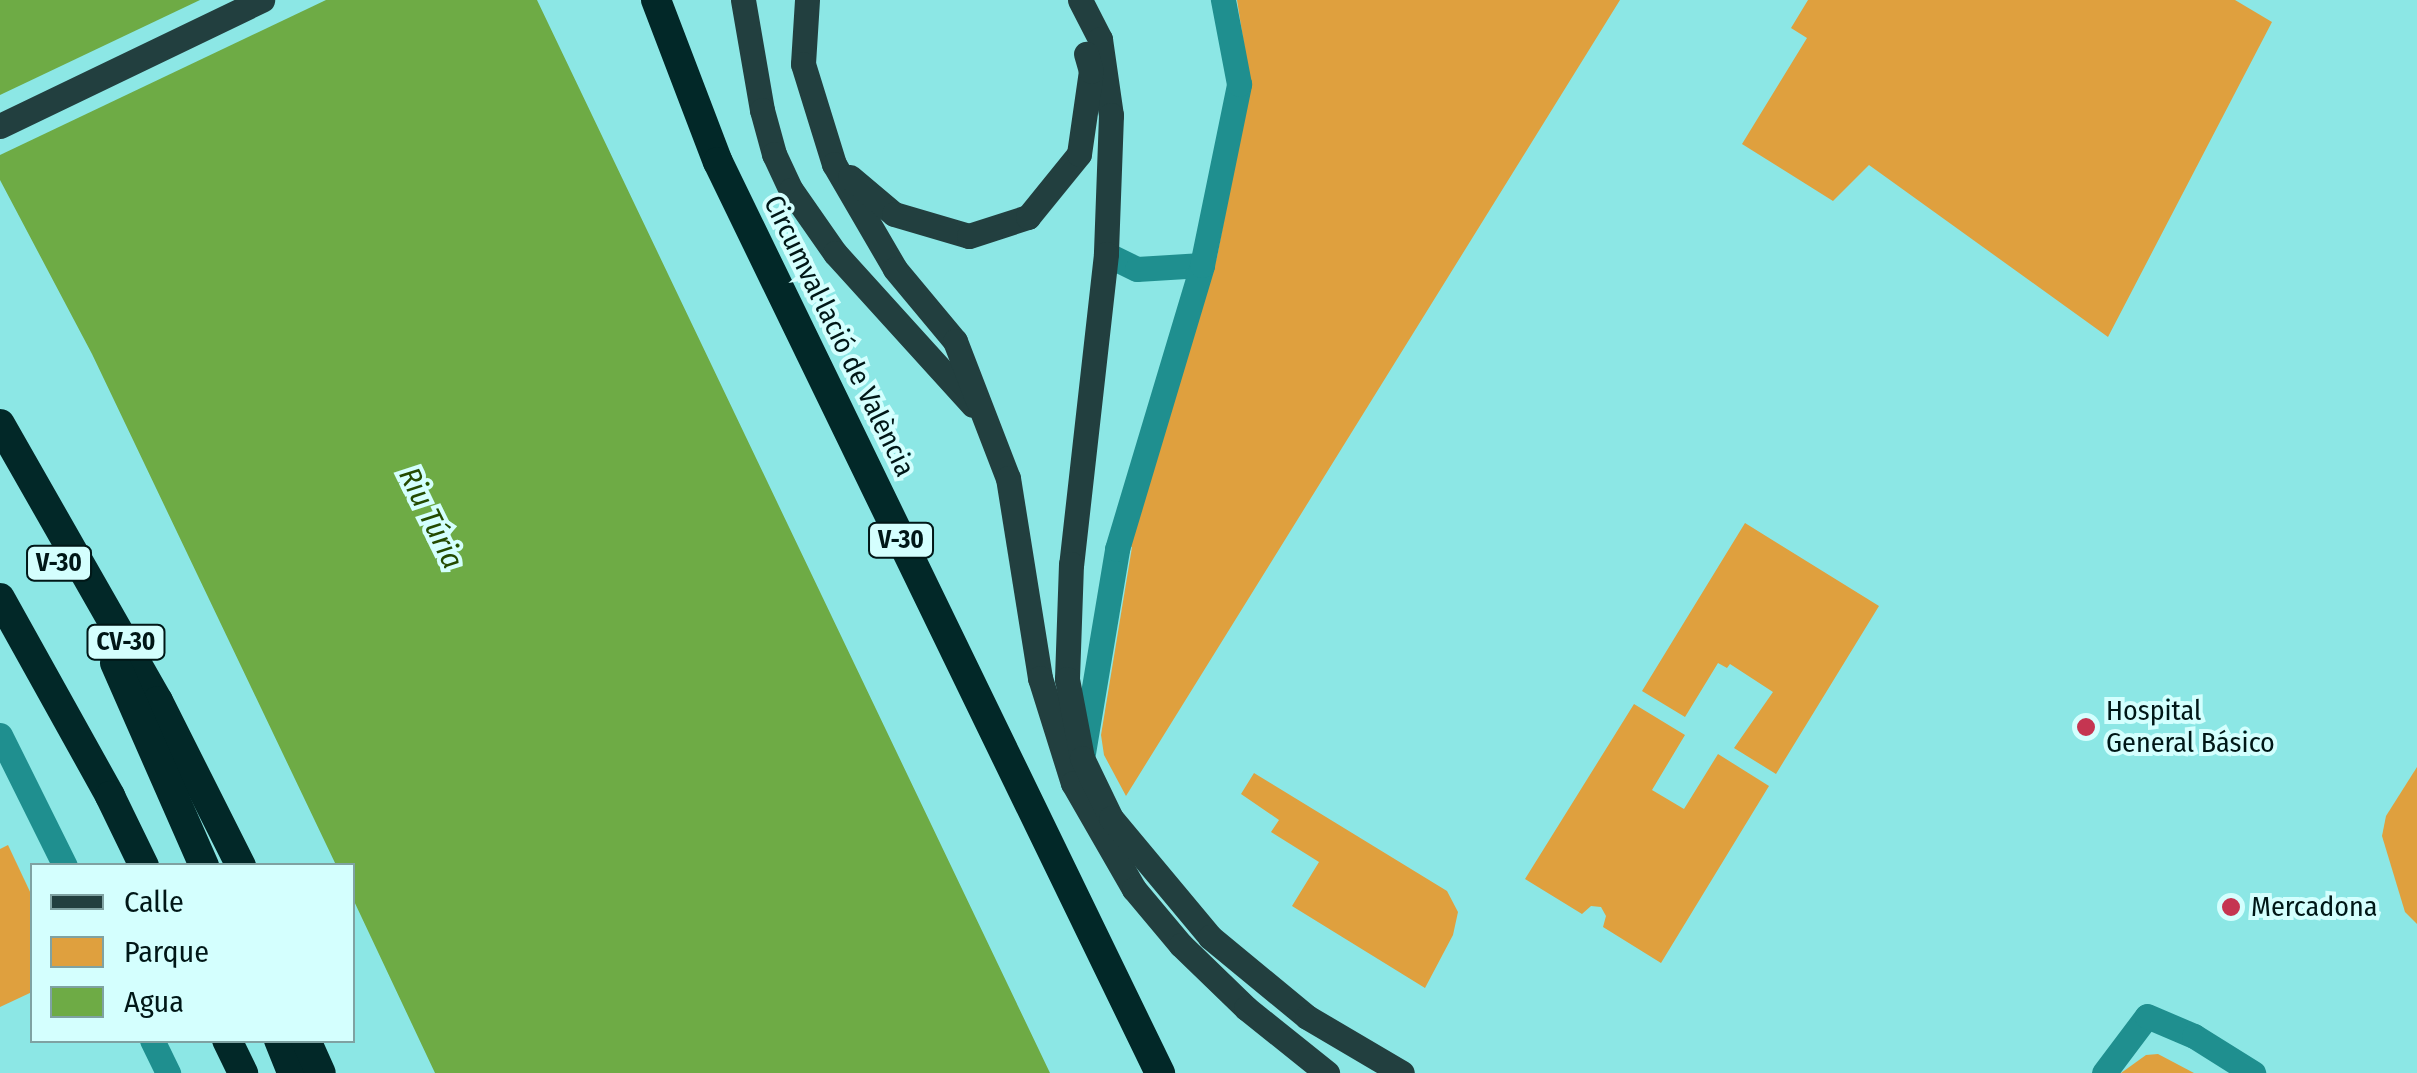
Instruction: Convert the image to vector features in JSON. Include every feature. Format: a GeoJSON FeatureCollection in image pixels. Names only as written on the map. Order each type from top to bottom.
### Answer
{"type":"FeatureCollection","features":[{"type":"Feature","properties":{"kind":"highway","name":"Circumval·lació de València"},"geometry":{"type":"LineString","coordinates":[[656,0],[718,162],[1160,1073]]}},
{"type":"Feature","properties":{"kind":"highway","name":"CV-30"},"geometry":{"type":"LineString","coordinates":[[0,424],[158,700],[240,863]]}},
{"type":"Feature","properties":{"kind":"highway","name":"V-30"},"geometry":{"type":"LineString","coordinates":[[0,466],[114,663],[143,703],[223,863]]}},
{"type":"Feature","properties":{"kind":"highway"},"geometry":{"type":"LineString","coordinates":[[4,608],[142,863]]}},
{"type":"Feature","properties":{"kind":"highway"},"geometry":{"type":"LineString","coordinates":[[114,663],[203,863]]}},
{"type":"Feature","properties":{"kind":"highway"},"geometry":{"type":"LineString","coordinates":[[228,1043],[243,1073]]}},
{"type":"Feature","properties":{"kind":"highway"},"geometry":{"type":"LineString","coordinates":[[280,1043],[292,1073]]}},
{"type":"Feature","properties":{"kind":"highway"},"geometry":{"type":"LineString","coordinates":[[307,1043],[321,1073]]}},
{"type":"Feature","properties":{"kind":"highway"},"geometry":{"type":"LineString","coordinates":[[322,1043],[336,1073]]}},
{"type":"Feature","properties":{"kind":"main road"},"geometry":{"type":"LineString","coordinates":[[0,126],[262,0]]}},
{"type":"Feature","properties":{"kind":"main road"},"geometry":{"type":"LineString","coordinates":[[743,0],[762,110],[774,154],[791,190],[835,254],[989,424]]}},
{"type":"Feature","properties":{"kind":"main road"},"geometry":{"type":"LineString","coordinates":[[807,0],[804,64],[834,164],[896,269],[955,341],[1008,478],[1040,678],[1073,782],[1134,889],[1182,946],[1246,1008],[1327,1073]]}},
{"type":"Feature","properties":{"kind":"main road"},"geometry":{"type":"LineString","coordinates":[[834,164],[894,214],[969,236],[1028,217],[1078,154],[1090,70],[1072,0]]}},
{"type":"Feature","properties":{"kind":"main road"},"geometry":{"type":"LineString","coordinates":[[1080,0],[1100,39],[1111,115],[1106,254],[1071,564],[1067,679],[1082,758],[1111,818],[1210,938],[1308,1018],[1402,1073]]}},
{"type":"Feature","properties":{"kind":"street"},"geometry":{"type":"LineString","coordinates":[[1082,758],[1117,549],[1202,265],[1239,84],[1223,0]]}},
{"type":"Feature","properties":{"kind":"street"},"geometry":{"type":"LineString","coordinates":[[1106,254],[1137,268],[1202,265]]}},
{"type":"Feature","properties":{"kind":"street"},"geometry":{"type":"LineString","coordinates":[[0,735],[64,863]]}},
{"type":"Feature","properties":{"kind":"street"},"geometry":{"type":"LineString","coordinates":[[2104,1073],[2147,1016],[2194,1036],[2253,1073]]}},
{"type":"Feature","properties":{"kind":"street"},"geometry":{"type":"LineString","coordinates":[[153,1043],[168,1073]]}},
{"type":"Feature","properties":{"kind":"green space"},"geometry":{"type":"Polygon","coordinates":[[[1237,0],[1620,0],[1126,796],[1104,755],[1101,735],[1132,547],[1123,545],[1217,257],[1250,83],[1237,0]]]}},
{"type":"Feature","properties":{"kind":"green space"},"geometry":{"type":"Polygon","coordinates":[[[1808,0],[2235,0],[2272,22],[2108,337],[1869,165],[1833,201],[1742,144],[1807,38],[1791,28],[1808,0]]]}},
{"type":"Feature","properties":{"kind":"green space"},"geometry":{"type":"Polygon","coordinates":[[[1745,523],[1879,606],[1776,774],[1734,748],[1773,692],[1730,664],[1727,668],[1718,663],[1685,717],[1642,691],[1745,523]]]}},
{"type":"Feature","properties":{"kind":"green space"},"geometry":{"type":"Polygon","coordinates":[[[1634,704],[1685,735],[1652,790],[1684,809],[1718,754],[1769,786],[1661,963],[1603,927],[1606,916],[1601,907],[1591,906],[1582,914],[1525,879],[1634,704]]]}},
{"type":"Feature","properties":{"kind":"green space"},"geometry":{"type":"Polygon","coordinates":[[[2417,767],[2417,924],[2405,912],[2382,836],[2386,816],[2417,767]]]}},
{"type":"Feature","properties":{"kind":"green space"},"geometry":{"type":"Polygon","coordinates":[[[1254,773],[1447,891],[1458,912],[1453,935],[1425,988],[1292,906],[1319,862],[1271,832],[1279,820],[1241,794],[1254,773]]]}},
{"type":"Feature","properties":{"kind":"green space"},"geometry":{"type":"Polygon","coordinates":[[[8,845],[30,892],[30,993],[0,1007],[0,849],[8,845]]]}},
{"type":"Feature","properties":{"kind":"green space"},"geometry":{"type":"Polygon","coordinates":[[[2158,1054],[2194,1073],[2121,1073],[2146,1055],[2158,1054]]]}},
{"type":"Feature","properties":{"kind":"water","name":"Riu Túria"},"geometry":{"type":"Polygon","coordinates":[[[0,0],[537,0],[1050,1073],[435,1073],[355,903],[355,863],[335,863],[92,354],[0,180],[0,0]]]}},
{"type":"Feature","properties":{"kind":"pier"},"geometry":{"type":"Polygon","coordinates":[[[200,0],[326,0],[0,155],[0,95],[200,0]]]}},
{"type":"Feature","properties":{"kind":"place","name":"Hospital General Básico"},"geometry":{"type":"Point","coordinates":[2086,727]}},
{"type":"Feature","properties":{"kind":"place","name":"Mercadona"},"geometry":{"type":"Point","coordinates":[2231,907]}}]}
